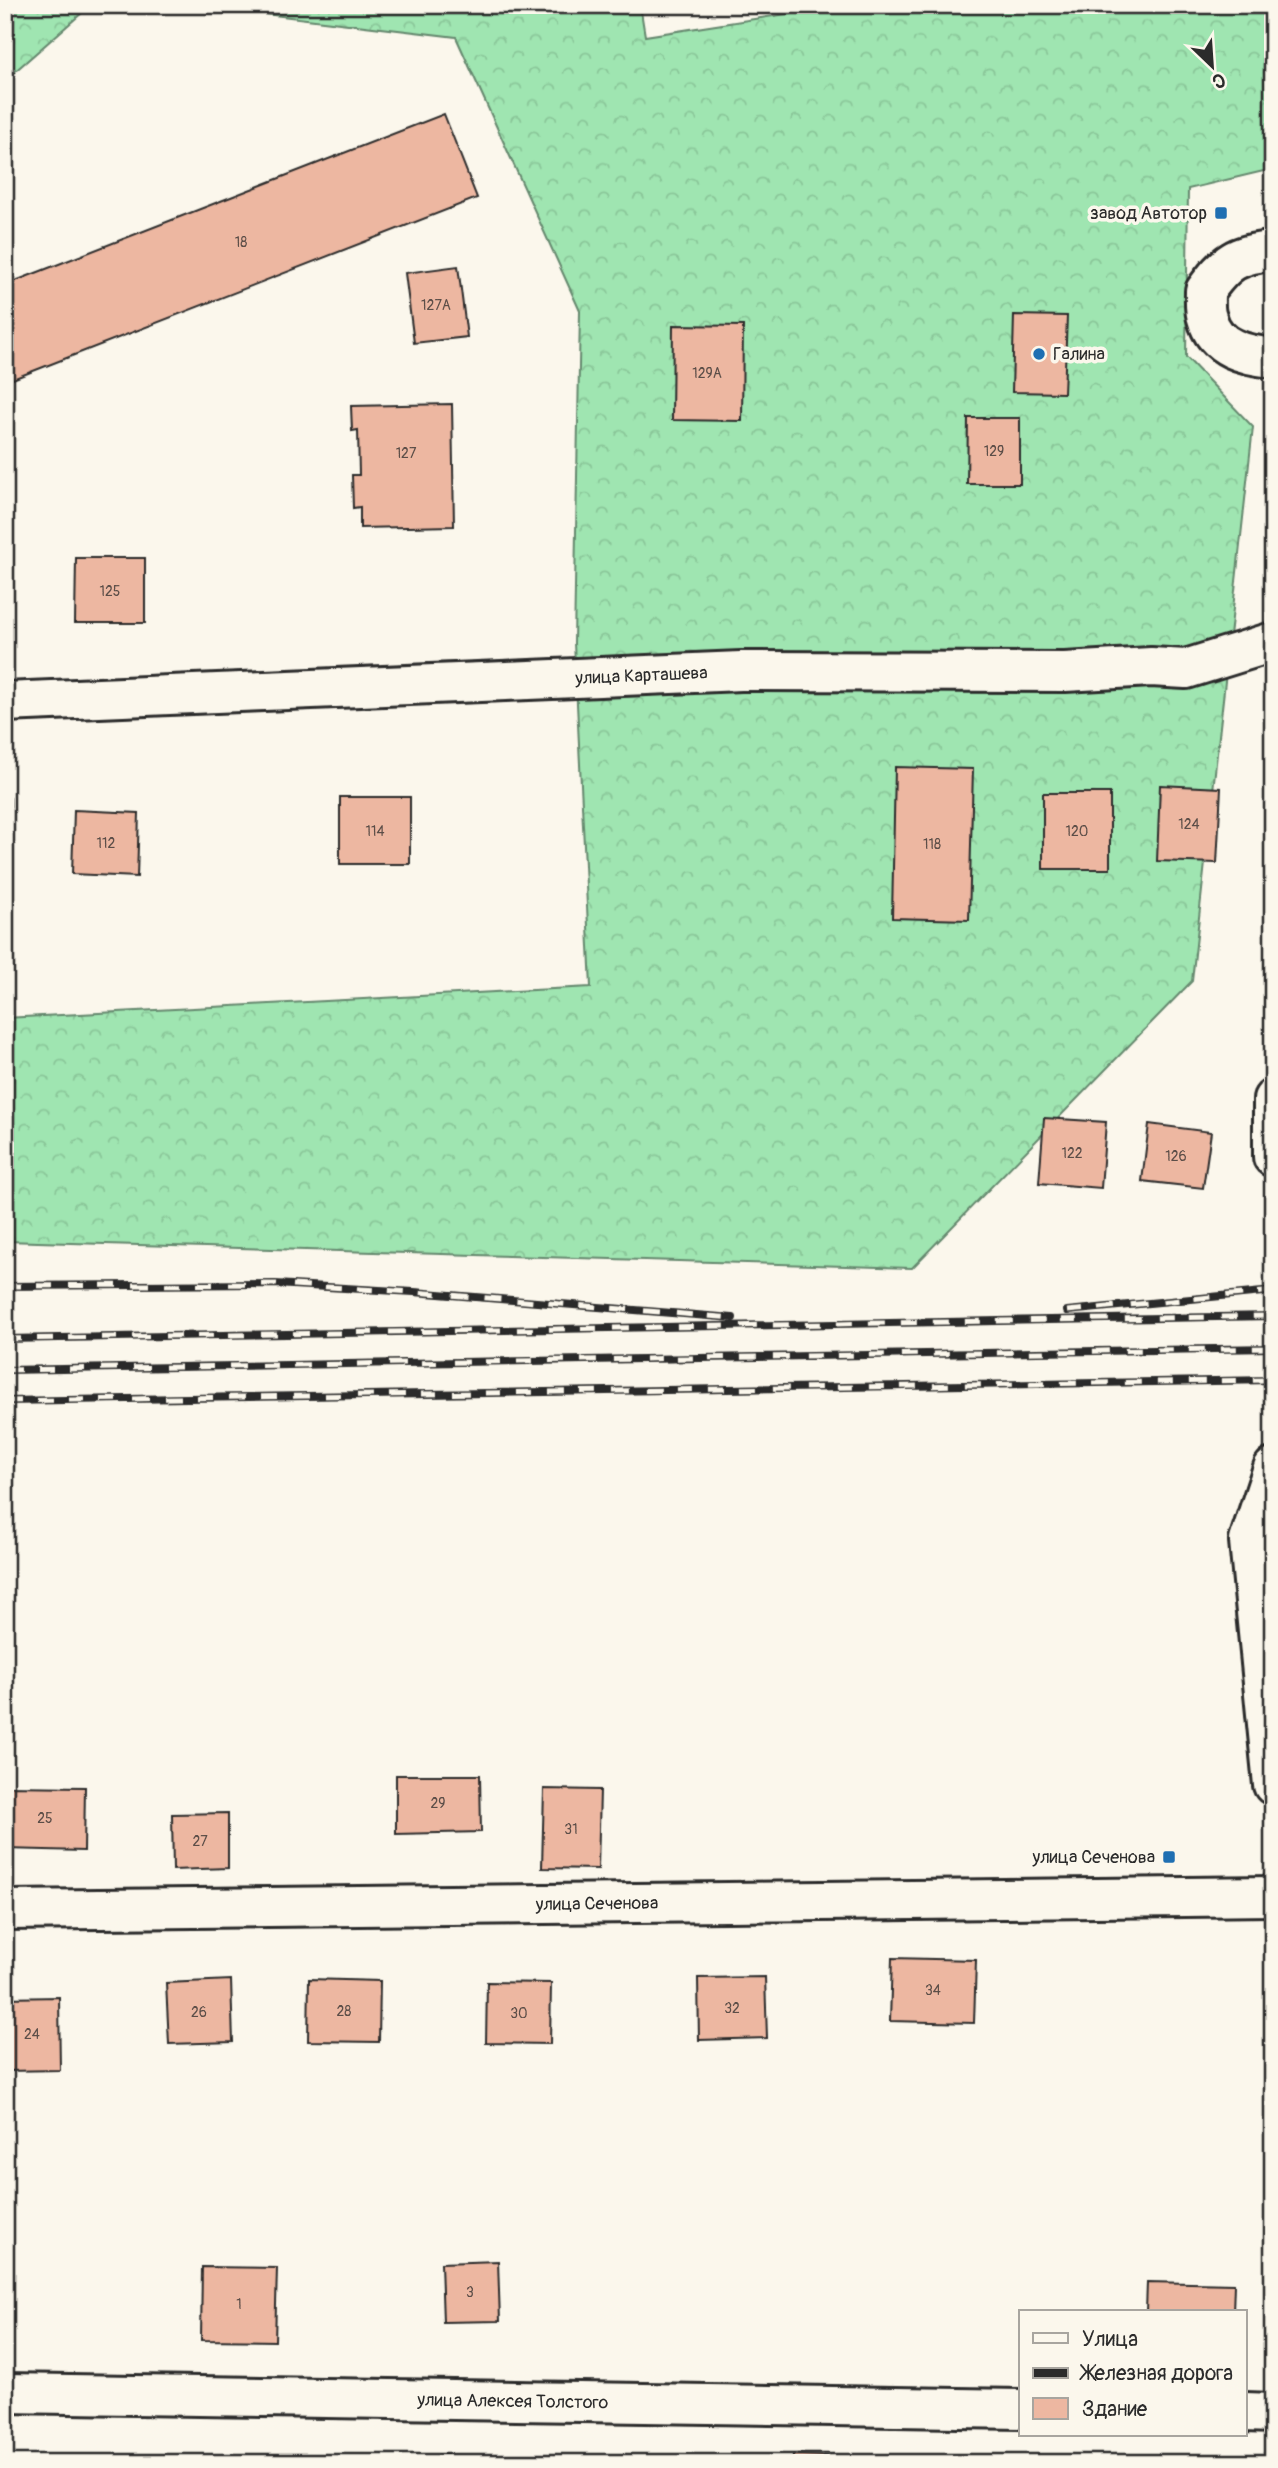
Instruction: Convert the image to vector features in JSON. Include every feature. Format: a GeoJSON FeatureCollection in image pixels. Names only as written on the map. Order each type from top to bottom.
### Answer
{"type":"FeatureCollection","features":[{"type":"Feature","properties":{"kind":"street"},"geometry":{"type":"LineString","coordinates":[[1273,251],[1248,253],[1221,268],[1205,291],[1207,319],[1218,339],[1242,355],[1273,359]]}},
{"type":"Feature","properties":{"kind":"street","name":"улица Карташева"},"geometry":{"type":"LineString","coordinates":[[5,702],[741,671],[1065,673],[1151,667],[1186,668],[1273,642]]}},
{"type":"Feature","properties":{"kind":"street"},"geometry":{"type":"LineString","coordinates":[[1273,1099],[1273,1156]]}},
{"type":"Feature","properties":{"kind":"street"},"geometry":{"type":"LineString","coordinates":[[1273,1468],[1249,1541],[1273,1785]]}},
{"type":"Feature","properties":{"kind":"street","name":"улица Сеченова"},"geometry":{"type":"LineString","coordinates":[[5,1910],[1273,1896]]}},
{"type":"Feature","properties":{"kind":"street","name":"улица Алексея Толстого"},"geometry":{"type":"LineString","coordinates":[[5,2393],[1019,2409]]}},
{"type":"Feature","properties":{"kind":"street"},"geometry":{"type":"LineString","coordinates":[[1246,2412],[1273,2413]]}},
{"type":"Feature","properties":{"kind":"green space"},"geometry":{"type":"Polygon","coordinates":[[[5,5],[91,5],[5,80],[5,5]]]}},
{"type":"Feature","properties":{"kind":"green space"},"geometry":{"type":"Polygon","coordinates":[[[190,5],[640,5],[645,36],[845,5],[1269,5],[1268,170],[1188,189],[1186,357],[1253,427],[1192,981],[912,1268],[5,1241],[5,1018],[591,987],[574,643],[580,311],[456,37],[190,5]]]}},
{"type":"Feature","properties":{"kind":"building"},"geometry":{"type":"Polygon","coordinates":[[[444,114],[477,198],[5,382],[5,285],[444,114]]]}},
{"type":"Feature","properties":{"kind":"building"},"geometry":{"type":"Polygon","coordinates":[[[458,266],[467,337],[414,343],[405,273],[458,266]]]}},
{"type":"Feature","properties":{"kind":"building","name":"Галина"},"geometry":{"type":"Polygon","coordinates":[[[1014,315],[1067,316],[1064,393],[1012,392],[1014,315]]]}},
{"type":"Feature","properties":{"kind":"building"},"geometry":{"type":"Polygon","coordinates":[[[673,325],[743,326],[742,421],[672,420],[673,325]]]}},
{"type":"Feature","properties":{"kind":"building"},"geometry":{"type":"Polygon","coordinates":[[[452,404],[454,526],[360,528],[360,507],[353,508],[352,475],[359,475],[358,430],[352,431],[351,406],[452,404]]]}},
{"type":"Feature","properties":{"kind":"building"},"geometry":{"type":"Polygon","coordinates":[[[968,418],[1020,418],[1020,484],[967,484],[968,418]]]}},
{"type":"Feature","properties":{"kind":"building"},"geometry":{"type":"Polygon","coordinates":[[[76,558],[145,558],[145,623],[75,623],[76,558]]]}},
{"type":"Feature","properties":{"kind":"building"},"geometry":{"type":"Polygon","coordinates":[[[895,767],[973,769],[969,920],[892,918],[895,767]]]}},
{"type":"Feature","properties":{"kind":"building"},"geometry":{"type":"Polygon","coordinates":[[[1160,785],[1221,788],[1217,863],[1157,861],[1160,785]]]}},
{"type":"Feature","properties":{"kind":"building"},"geometry":{"type":"Polygon","coordinates":[[[1043,793],[1110,793],[1110,869],[1043,869],[1043,793]]]}},
{"type":"Feature","properties":{"kind":"building"},"geometry":{"type":"Polygon","coordinates":[[[340,797],[410,797],[410,864],[340,864],[340,797]]]}},
{"type":"Feature","properties":{"kind":"building"},"geometry":{"type":"Polygon","coordinates":[[[5,798],[10,798],[11,862],[5,862],[5,798]]]}},
{"type":"Feature","properties":{"kind":"building"},"geometry":{"type":"Polygon","coordinates":[[[74,810],[139,813],[137,877],[72,874],[74,810]]]}},
{"type":"Feature","properties":{"kind":"building"},"geometry":{"type":"Polygon","coordinates":[[[1044,1118],[1106,1122],[1101,1188],[1039,1183],[1044,1118]]]}},
{"type":"Feature","properties":{"kind":"building"},"geometry":{"type":"Polygon","coordinates":[[[1149,1124],[1211,1132],[1203,1188],[1142,1181],[1149,1124]]]}},
{"type":"Feature","properties":{"kind":"building"},"geometry":{"type":"Polygon","coordinates":[[[396,1775],[480,1775],[481,1832],[396,1834],[396,1775]]]}},
{"type":"Feature","properties":{"kind":"building"},"geometry":{"type":"Polygon","coordinates":[[[5,1786],[85,1787],[84,1851],[5,1849],[5,1786]]]}},
{"type":"Feature","properties":{"kind":"building"},"geometry":{"type":"Polygon","coordinates":[[[544,1789],[600,1790],[598,1869],[542,1868],[544,1789]]]}},
{"type":"Feature","properties":{"kind":"building"},"geometry":{"type":"Polygon","coordinates":[[[228,1813],[228,1868],[173,1870],[172,1814],[228,1813]]]}},
{"type":"Feature","properties":{"kind":"building"},"geometry":{"type":"Polygon","coordinates":[[[892,1958],[976,1960],[974,2023],[890,2021],[892,1958]]]}},
{"type":"Feature","properties":{"kind":"building"},"geometry":{"type":"Polygon","coordinates":[[[765,1977],[767,2038],[699,2040],[698,1978],[765,1977]]]}},
{"type":"Feature","properties":{"kind":"building"},"geometry":{"type":"Polygon","coordinates":[[[309,1979],[380,1981],[379,2042],[308,2041],[309,1979]]]}},
{"type":"Feature","properties":{"kind":"building"},"geometry":{"type":"Polygon","coordinates":[[[231,1980],[233,2042],[169,2044],[166,1983],[231,1980]]]}},
{"type":"Feature","properties":{"kind":"building"},"geometry":{"type":"Polygon","coordinates":[[[487,1982],[551,1983],[550,2044],[486,2043],[487,1982]]]}},
{"type":"Feature","properties":{"kind":"building"},"geometry":{"type":"Polygon","coordinates":[[[59,1997],[60,2070],[5,2071],[5,1998],[59,1997]]]}},
{"type":"Feature","properties":{"kind":"building"},"geometry":{"type":"Polygon","coordinates":[[[498,2261],[500,2321],[443,2322],[441,2263],[498,2261]]]}},
{"type":"Feature","properties":{"kind":"building"},"geometry":{"type":"Polygon","coordinates":[[[202,2267],[277,2268],[275,2341],[201,2340],[202,2267]]]}},
{"type":"Feature","properties":{"kind":"building"},"geometry":{"type":"Polygon","coordinates":[[[1147,2282],[1234,2284],[1233,2310],[1146,2310],[1147,2282]]]}},
{"type":"Feature","properties":{"kind":"building"},"geometry":{"type":"Polygon","coordinates":[[[439,2455],[494,2457],[493,2463],[439,2463],[439,2455]]]}},
{"type":"Feature","properties":{"kind":"building"},"geometry":{"type":"Polygon","coordinates":[[[793,2455],[858,2457],[858,2463],[792,2463],[793,2455]]]}},
{"type":"Feature","properties":{"kind":"building"},"geometry":{"type":"Polygon","coordinates":[[[146,2460],[146,2463],[58,2463],[58,2461],[146,2460]]]}},
{"type":"Feature","properties":{"kind":"railway"},"geometry":{"type":"LineString","coordinates":[[5,1286],[275,1284],[414,1292],[733,1318]]}},
{"type":"Feature","properties":{"kind":"railway"},"geometry":{"type":"LineString","coordinates":[[1067,1311],[1273,1291]]}},
{"type":"Feature","properties":{"kind":"railway"},"geometry":{"type":"LineString","coordinates":[[5,1339],[1273,1316]]}},
{"type":"Feature","properties":{"kind":"railway"},"geometry":{"type":"LineString","coordinates":[[5,1370],[1273,1348]]}},
{"type":"Feature","properties":{"kind":"railway"},"geometry":{"type":"LineString","coordinates":[[5,1401],[1273,1380]]}},
{"type":"Feature","properties":{"kind":"place","name":"завод Автотор"},"geometry":{"type":"Point","coordinates":[1221,213]}},
{"type":"Feature","properties":{"kind":"place","name":"Галина"},"geometry":{"type":"Point","coordinates":[1039,354]}},
{"type":"Feature","properties":{"kind":"place","name":"улица Сеченова"},"geometry":{"type":"Point","coordinates":[1169,1857]}}]}
